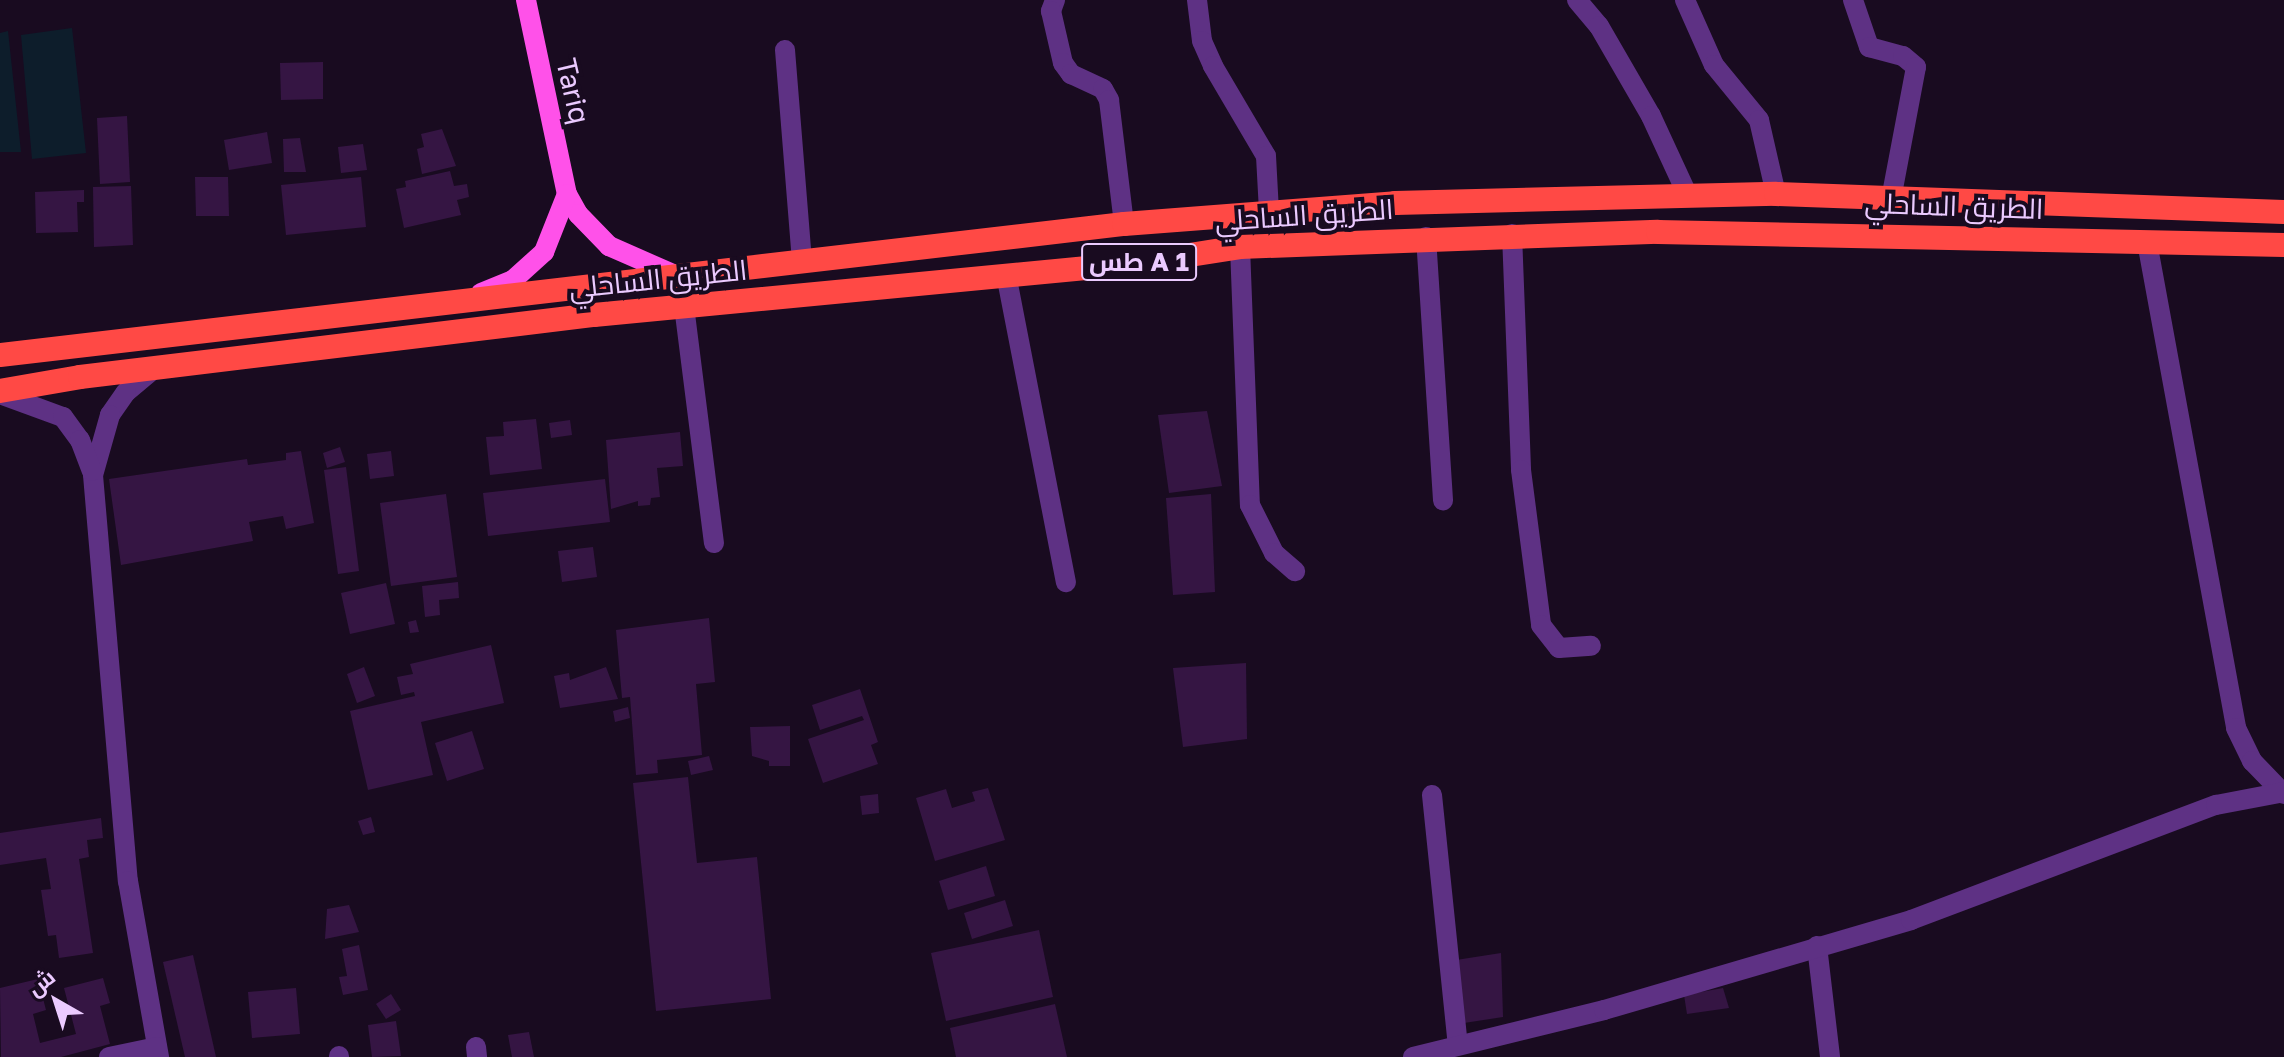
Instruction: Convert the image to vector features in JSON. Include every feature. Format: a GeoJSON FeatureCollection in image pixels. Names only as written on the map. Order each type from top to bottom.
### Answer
{"type":"FeatureCollection","features":[{"type":"Feature","properties":{"kind":"highway","name":"الطريق الساحلي"},"geometry":{"type":"LineString","coordinates":[[0,355],[472,297],[1124,224],[1269,212],[1555,196],[1776,194],[2284,212]]}},
{"type":"Feature","properties":{"kind":"highway","name":"الطريق الساحلي"},"geometry":{"type":"LineString","coordinates":[[0,392],[156,367],[684,306],[1240,247],[1512,234],[1793,232],[2284,245]]}},
{"type":"Feature","properties":{"kind":"main road","name":"Tariq"},"geometry":{"type":"LineString","coordinates":[[526,0],[567,194]]}},
{"type":"Feature","properties":{"kind":"main road"},"geometry":{"type":"LineString","coordinates":[[472,297],[513,280],[544,252],[567,194],[609,246],[675,275]]}},
{"type":"Feature","properties":{"kind":"street"},"geometry":{"type":"LineString","coordinates":[[1055,0],[1051,11],[1063,63],[1071,74],[1103,89],[1109,100],[1124,224]]}},
{"type":"Feature","properties":{"kind":"street"},"geometry":{"type":"LineString","coordinates":[[1197,0],[1202,41],[1213,66],[1266,156],[1269,212]]}},
{"type":"Feature","properties":{"kind":"street"},"geometry":{"type":"LineString","coordinates":[[1577,0],[1599,26],[1645,105],[1687,194]]}},
{"type":"Feature","properties":{"kind":"street"},"geometry":{"type":"LineString","coordinates":[[1685,0],[1714,65],[1759,120],[1776,194]]}},
{"type":"Feature","properties":{"kind":"street"},"geometry":{"type":"LineString","coordinates":[[1853,0],[1869,47],[1903,56],[1916,67],[1891,199]]}},
{"type":"Feature","properties":{"kind":"street"},"geometry":{"type":"LineString","coordinates":[[785,50],[802,261]]}},
{"type":"Feature","properties":{"kind":"street"},"geometry":{"type":"LineString","coordinates":[[1512,234],[1521,470],[1541,625],[1559,648],[1591,646]]}},
{"type":"Feature","properties":{"kind":"street"},"geometry":{"type":"LineString","coordinates":[[1426,237],[1443,500]]}},
{"type":"Feature","properties":{"kind":"street"},"geometry":{"type":"LineString","coordinates":[[2147,242],[2236,728],[2252,761],[2284,793]]}},
{"type":"Feature","properties":{"kind":"street"},"geometry":{"type":"LineString","coordinates":[[1240,247],[1250,505],[1274,553],[1295,571]]}},
{"type":"Feature","properties":{"kind":"street"},"geometry":{"type":"LineString","coordinates":[[1006,274],[1066,582]]}},
{"type":"Feature","properties":{"kind":"street"},"geometry":{"type":"LineString","coordinates":[[684,306],[714,543]]}},
{"type":"Feature","properties":{"kind":"street"},"geometry":{"type":"LineString","coordinates":[[93,475],[110,415],[126,392],[156,367]]}},
{"type":"Feature","properties":{"kind":"street"},"geometry":{"type":"LineString","coordinates":[[0,392],[63,417],[80,440],[93,475],[128,881],[158,1052],[109,1057]]}},
{"type":"Feature","properties":{"kind":"street"},"geometry":{"type":"LineString","coordinates":[[1413,1057],[1604,1010],[1924,915],[2216,805],[2284,793]]}},
{"type":"Feature","properties":{"kind":"street"},"geometry":{"type":"LineString","coordinates":[[1432,795],[1458,1045]]}},
{"type":"Feature","properties":{"kind":"street"},"geometry":{"type":"LineString","coordinates":[[1817,946],[1830,1057]]}},
{"type":"Feature","properties":{"kind":"shaded area"},"geometry":{"type":"Polygon","coordinates":[[[72,28],[86,153],[32,159],[21,35],[72,28]]]}},
{"type":"Feature","properties":{"kind":"shaded area"},"geometry":{"type":"Polygon","coordinates":[[[8,31],[21,152],[0,152],[0,33],[8,31]]]}},
{"type":"Feature","properties":{"kind":"building"},"geometry":{"type":"Polygon","coordinates":[[[323,62],[323,99],[281,100],[280,63],[323,62]]]}},
{"type":"Feature","properties":{"kind":"building"},"geometry":{"type":"Polygon","coordinates":[[[127,116],[130,182],[100,184],[97,118],[127,116]]]}},
{"type":"Feature","properties":{"kind":"building"},"geometry":{"type":"Polygon","coordinates":[[[442,129],[456,166],[422,174],[417,149],[424,147],[421,134],[442,129]]]}},
{"type":"Feature","properties":{"kind":"building"},"geometry":{"type":"Polygon","coordinates":[[[267,132],[272,163],[229,170],[224,140],[267,132]]]}},
{"type":"Feature","properties":{"kind":"building"},"geometry":{"type":"Polygon","coordinates":[[[300,138],[306,172],[284,172],[283,139],[300,138]]]}},
{"type":"Feature","properties":{"kind":"building"},"geometry":{"type":"Polygon","coordinates":[[[363,144],[367,170],[341,173],[338,147],[363,144]]]}},
{"type":"Feature","properties":{"kind":"building"},"geometry":{"type":"Polygon","coordinates":[[[450,171],[454,186],[467,184],[469,197],[457,200],[461,215],[404,228],[396,189],[406,187],[405,181],[450,171]]]}},
{"type":"Feature","properties":{"kind":"building"},"geometry":{"type":"Polygon","coordinates":[[[195,177],[228,177],[229,216],[196,216],[195,177]]]}},
{"type":"Feature","properties":{"kind":"building"},"geometry":{"type":"Polygon","coordinates":[[[361,177],[366,227],[286,235],[281,185],[361,177]]]}},
{"type":"Feature","properties":{"kind":"building"},"geometry":{"type":"Polygon","coordinates":[[[131,186],[133,245],[94,247],[93,187],[131,186]]]}},
{"type":"Feature","properties":{"kind":"building"},"geometry":{"type":"Polygon","coordinates":[[[84,190],[84,202],[77,202],[78,232],[36,233],[35,192],[84,190]]]}},
{"type":"Feature","properties":{"kind":"building"},"geometry":{"type":"Polygon","coordinates":[[[1207,411],[1222,486],[1169,493],[1158,415],[1207,411]]]}},
{"type":"Feature","properties":{"kind":"building"},"geometry":{"type":"Polygon","coordinates":[[[536,419],[542,469],[490,475],[486,437],[504,436],[503,422],[536,419]]]}},
{"type":"Feature","properties":{"kind":"building"},"geometry":{"type":"Polygon","coordinates":[[[570,420],[572,435],[551,438],[549,423],[570,420]]]}},
{"type":"Feature","properties":{"kind":"building"},"geometry":{"type":"Polygon","coordinates":[[[680,432],[683,466],[657,468],[660,497],[651,498],[650,505],[638,506],[638,501],[611,509],[606,440],[680,432]]]}},
{"type":"Feature","properties":{"kind":"building"},"geometry":{"type":"Polygon","coordinates":[[[340,447],[345,462],[327,468],[323,453],[340,447]]]}},
{"type":"Feature","properties":{"kind":"building"},"geometry":{"type":"Polygon","coordinates":[[[301,451],[314,523],[286,529],[283,516],[249,522],[253,541],[121,565],[109,479],[247,459],[248,465],[286,460],[286,453],[301,451]]]}},
{"type":"Feature","properties":{"kind":"building"},"geometry":{"type":"Polygon","coordinates":[[[391,451],[394,476],[370,479],[367,454],[391,451]]]}},
{"type":"Feature","properties":{"kind":"building"},"geometry":{"type":"Polygon","coordinates":[[[346,467],[359,571],[338,574],[324,470],[346,467]]]}},
{"type":"Feature","properties":{"kind":"building"},"geometry":{"type":"Polygon","coordinates":[[[605,479],[610,522],[488,536],[483,493],[605,479]]]}},
{"type":"Feature","properties":{"kind":"building"},"geometry":{"type":"Polygon","coordinates":[[[446,494],[457,577],[391,586],[380,503],[446,494]]]}},
{"type":"Feature","properties":{"kind":"building"},"geometry":{"type":"Polygon","coordinates":[[[1211,494],[1215,592],[1173,595],[1166,498],[1211,494]]]}},
{"type":"Feature","properties":{"kind":"building"},"geometry":{"type":"Polygon","coordinates":[[[593,547],[597,577],[562,582],[558,551],[593,547]]]}},
{"type":"Feature","properties":{"kind":"building"},"geometry":{"type":"Polygon","coordinates":[[[458,582],[459,598],[439,600],[440,615],[425,617],[422,586],[458,582]]]}},
{"type":"Feature","properties":{"kind":"building"},"geometry":{"type":"Polygon","coordinates":[[[386,583],[395,624],[350,634],[341,593],[386,583]]]}},
{"type":"Feature","properties":{"kind":"building"},"geometry":{"type":"Polygon","coordinates":[[[709,618],[715,682],[696,684],[702,755],[657,760],[658,773],[636,775],[630,697],[622,698],[616,630],[709,618]]]}},
{"type":"Feature","properties":{"kind":"building"},"geometry":{"type":"Polygon","coordinates":[[[416,620],[419,632],[410,633],[408,622],[416,620]]]}},
{"type":"Feature","properties":{"kind":"building"},"geometry":{"type":"Polygon","coordinates":[[[491,645],[504,703],[421,722],[433,775],[368,790],[350,711],[415,696],[414,692],[401,695],[397,677],[413,674],[410,664],[491,645]]]}},
{"type":"Feature","properties":{"kind":"building"},"geometry":{"type":"Polygon","coordinates":[[[1246,663],[1247,739],[1183,747],[1173,668],[1246,663]]]}},
{"type":"Feature","properties":{"kind":"building"},"geometry":{"type":"Polygon","coordinates":[[[364,667],[375,696],[357,703],[347,674],[364,667]]]}},
{"type":"Feature","properties":{"kind":"building"},"geometry":{"type":"Polygon","coordinates":[[[606,667],[618,699],[560,708],[554,676],[569,673],[570,680],[606,667]]]}},
{"type":"Feature","properties":{"kind":"building"},"geometry":{"type":"Polygon","coordinates":[[[860,689],[878,742],[871,745],[878,764],[823,783],[808,739],[864,720],[862,716],[820,730],[812,705],[860,689]]]}},
{"type":"Feature","properties":{"kind":"building"},"geometry":{"type":"Polygon","coordinates":[[[628,707],[630,718],[615,722],[613,711],[628,707]]]}},
{"type":"Feature","properties":{"kind":"building"},"geometry":{"type":"Polygon","coordinates":[[[790,726],[790,766],[769,766],[769,761],[752,756],[750,727],[790,726]]]}},
{"type":"Feature","properties":{"kind":"building"},"geometry":{"type":"Polygon","coordinates":[[[472,731],[484,769],[447,781],[435,743],[472,731]]]}},
{"type":"Feature","properties":{"kind":"building"},"geometry":{"type":"Polygon","coordinates":[[[709,756],[713,770],[691,775],[688,761],[709,756]]]}},
{"type":"Feature","properties":{"kind":"building"},"geometry":{"type":"Polygon","coordinates":[[[688,777],[697,863],[757,857],[771,999],[656,1011],[633,783],[688,777]]]}},
{"type":"Feature","properties":{"kind":"building"},"geometry":{"type":"Polygon","coordinates":[[[988,788],[1005,840],[935,861],[916,798],[946,789],[952,808],[975,801],[972,792],[988,788]]]}},
{"type":"Feature","properties":{"kind":"building"},"geometry":{"type":"Polygon","coordinates":[[[878,794],[879,813],[862,815],[860,796],[878,794]]]}},
{"type":"Feature","properties":{"kind":"building"},"geometry":{"type":"Polygon","coordinates":[[[371,817],[375,832],[363,835],[358,821],[371,817]]]}},
{"type":"Feature","properties":{"kind":"building"},"geometry":{"type":"Polygon","coordinates":[[[101,818],[103,838],[87,840],[89,857],[79,859],[93,953],[59,958],[56,935],[48,936],[41,890],[51,889],[46,858],[0,865],[0,833],[101,818]]]}},
{"type":"Feature","properties":{"kind":"building"},"geometry":{"type":"Polygon","coordinates":[[[986,866],[995,896],[948,910],[939,881],[986,866]]]}},
{"type":"Feature","properties":{"kind":"building"},"geometry":{"type":"Polygon","coordinates":[[[1005,900],[1013,926],[972,939],[964,913],[1005,900]]]}},
{"type":"Feature","properties":{"kind":"building"},"geometry":{"type":"Polygon","coordinates":[[[349,905],[359,932],[325,939],[327,909],[349,905]]]}},
{"type":"Feature","properties":{"kind":"building"},"geometry":{"type":"Polygon","coordinates":[[[1039,930],[1053,997],[946,1021],[931,953],[1039,930]]]}},
{"type":"Feature","properties":{"kind":"building"},"geometry":{"type":"Polygon","coordinates":[[[359,945],[368,990],[343,995],[339,977],[347,976],[342,949],[359,945]]]}},
{"type":"Feature","properties":{"kind":"building"},"geometry":{"type":"Polygon","coordinates":[[[1501,953],[1503,1017],[1464,1023],[1456,960],[1501,953]]]}},
{"type":"Feature","properties":{"kind":"building"},"geometry":{"type":"Polygon","coordinates":[[[193,955],[216,1057],[185,1057],[163,962],[193,955]]]}},
{"type":"Feature","properties":{"kind":"building"},"geometry":{"type":"Polygon","coordinates":[[[103,978],[110,1003],[100,1006],[110,1044],[61,1057],[1,1057],[0,988],[38,979],[46,1010],[33,1014],[40,1043],[76,1034],[64,988],[103,978]]]}},
{"type":"Feature","properties":{"kind":"building"},"geometry":{"type":"Polygon","coordinates":[[[296,988],[300,1034],[252,1038],[248,992],[296,988]]]}},
{"type":"Feature","properties":{"kind":"building"},"geometry":{"type":"Polygon","coordinates":[[[1723,988],[1729,1008],[1687,1014],[1684,995],[1723,988]]]}},
{"type":"Feature","properties":{"kind":"building"},"geometry":{"type":"Polygon","coordinates":[[[391,994],[401,1010],[386,1019],[376,1004],[391,994]]]}},
{"type":"Feature","properties":{"kind":"building"},"geometry":{"type":"Polygon","coordinates":[[[1055,1004],[1067,1057],[956,1057],[950,1028],[1055,1004]]]}},
{"type":"Feature","properties":{"kind":"building"},"geometry":{"type":"Polygon","coordinates":[[[396,1021],[401,1056],[372,1057],[368,1025],[396,1021]]]}},
{"type":"Feature","properties":{"kind":"building"},"geometry":{"type":"Polygon","coordinates":[[[529,1032],[534,1057],[512,1057],[508,1035],[529,1032]]]}}]}
